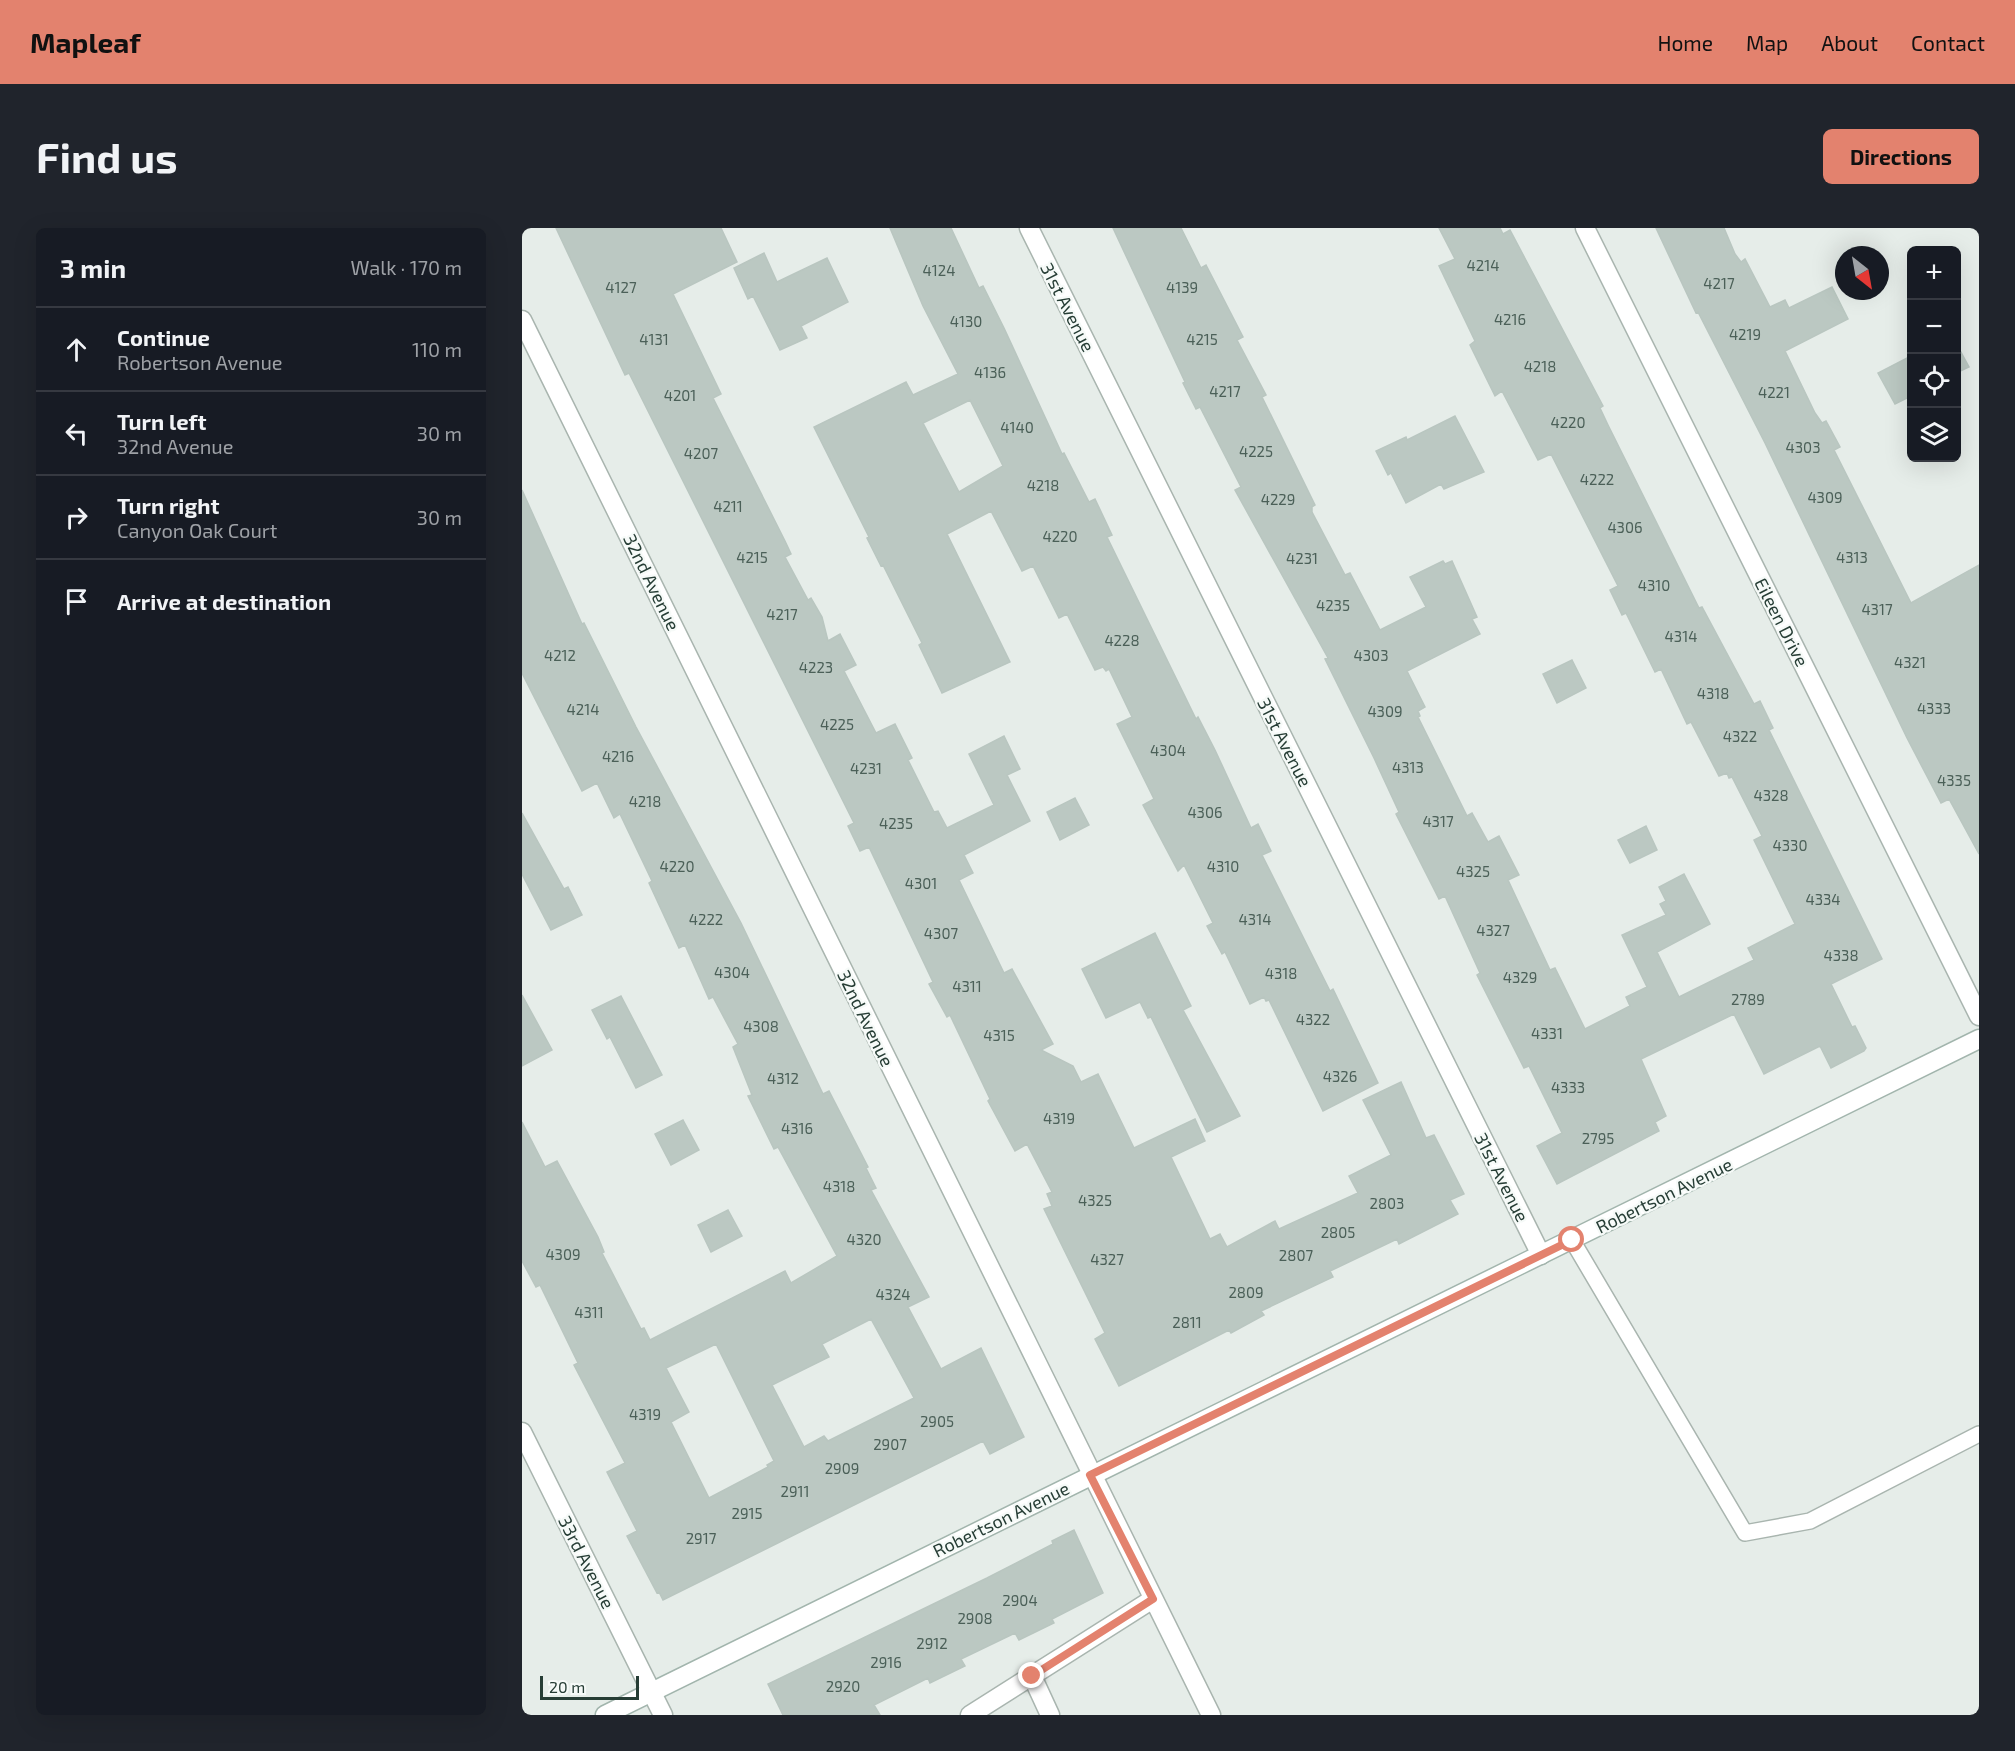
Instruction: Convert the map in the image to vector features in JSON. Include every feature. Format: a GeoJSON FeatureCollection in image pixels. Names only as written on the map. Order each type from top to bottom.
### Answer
{"type":"FeatureCollection","features":[{"type":"Feature","properties":{"kind":"street","name":"31st Avenue"},"geometry":{"type":"LineString","coordinates":[[1029,228],[1541,1255]]}},
{"type":"Feature","properties":{"kind":"street","name":"Eileen Drive"},"geometry":{"type":"LineString","coordinates":[[1585,228],[1979,1016]]}},
{"type":"Feature","properties":{"kind":"street","name":"32nd Avenue"},"geometry":{"type":"LineString","coordinates":[[522,320],[1090,1475],[1211,1715]]}},
{"type":"Feature","properties":{"kind":"street","name":"Robertson Avenue"},"geometry":{"type":"LineString","coordinates":[[605,1715],[1979,1039]]}},
{"type":"Feature","properties":{"kind":"street","name":"33rd Avenue"},"geometry":{"type":"LineString","coordinates":[[522,1432],[663,1715]]}},
{"type":"Feature","properties":{"kind":"street"},"geometry":{"type":"LineString","coordinates":[[970,1715],[1153,1599]]}},
{"type":"Feature","properties":{"kind":"street"},"geometry":{"type":"LineString","coordinates":[[1032,1676],[1050,1715]]}},
{"type":"Feature","properties":{"kind":"lane"},"geometry":{"type":"LineString","coordinates":[[1572,1240],[1745,1533],[1810,1521],[1979,1434]]}},
{"type":"Feature","properties":{"kind":"building"},"geometry":{"type":"Polygon","coordinates":[[[556,228],[721,228],[737,262],[673,294],[721,394],[713,398],[791,554],[785,557],[808,600],[811,598],[822,617],[828,641],[840,634],[856,665],[844,671],[876,733],[895,724],[912,758],[908,760],[934,812],[938,811],[947,828],[994,805],[969,754],[1004,736],[1020,769],[1007,775],[1030,821],[964,855],[973,873],[959,880],[1004,973],[1012,969],[1053,1044],[1041,1050],[1073,1066],[1081,1082],[1098,1074],[1134,1148],[1195,1119],[1205,1141],[1171,1157],[1210,1239],[1220,1234],[1227,1247],[1275,1221],[1279,1229],[1358,1193],[1349,1176],[1391,1155],[1363,1100],[1401,1082],[1426,1138],[1434,1135],[1464,1194],[1450,1200],[1458,1214],[1399,1244],[1397,1239],[1330,1271],[1333,1277],[1261,1311],[1264,1315],[1231,1333],[1229,1330],[1119,1386],[1095,1339],[1105,1333],[1044,1209],[1052,1206],[1047,1194],[1052,1192],[1027,1144],[1015,1151],[988,1101],[990,1099],[950,1015],[947,1017],[929,984],[933,982],[869,847],[860,851],[848,826],[854,823],[629,373],[625,375],[556,228]]]}},
{"type":"Feature","properties":{"kind":"building"},"geometry":{"type":"Polygon","coordinates":[[[890,228],[951,228],[979,288],[983,286],[1004,328],[1062,454],[1064,453],[1089,502],[1095,499],[1112,535],[1107,537],[1196,719],[1198,717],[1215,750],[1251,828],[1258,824],[1271,851],[1262,855],[1330,991],[1333,989],[1378,1083],[1323,1111],[1269,1000],[1266,1001],[1264,997],[1250,1004],[1225,952],[1222,954],[1207,926],[1213,923],[1184,865],[1178,871],[1143,805],[1154,799],[1117,724],[1132,717],[1109,669],[1106,671],[1103,667],[1095,670],[1067,614],[1059,618],[1033,566],[1022,571],[991,511],[947,534],[1010,662],[942,693],[919,645],[922,643],[867,538],[869,537],[814,427],[906,382],[913,395],[958,374],[923,306],[890,228]],[[970,400],[923,423],[959,492],[1003,466],[970,400]]]}},
{"type":"Feature","properties":{"kind":"building"},"geometry":{"type":"Polygon","coordinates":[[[1113,228],[1181,228],[1201,268],[1206,265],[1243,337],[1237,340],[1266,395],[1262,397],[1315,505],[1312,507],[1312,512],[1345,575],[1350,573],[1380,630],[1426,607],[1410,577],[1443,561],[1445,564],[1452,561],[1477,617],[1472,619],[1480,634],[1407,671],[1425,707],[1418,711],[1420,716],[1418,717],[1467,816],[1472,813],[1488,842],[1499,836],[1519,875],[1508,880],[1550,970],[1555,968],[1585,1029],[1630,1006],[1626,997],[1647,987],[1622,935],[1666,915],[1660,904],[1666,901],[1659,887],[1684,874],[1710,924],[1657,952],[1679,997],[1754,960],[1748,948],[1795,924],[1754,840],[1762,836],[1732,777],[1729,778],[1727,773],[1719,776],[1691,722],[1687,724],[1661,669],[1655,672],[1626,613],[1622,615],[1610,590],[1618,586],[1551,454],[1538,460],[1502,391],[1495,396],[1470,345],[1475,341],[1439,266],[1455,259],[1439,228],[1500,228],[1503,234],[1510,230],[1603,406],[1600,408],[1608,425],[1699,608],[1702,607],[1754,704],[1760,701],[1773,728],[1769,730],[1882,959],[1831,984],[1852,1027],[1855,1026],[1866,1048],[1864,1051],[1831,1068],[1820,1046],[1764,1074],[1734,1014],[1641,1059],[1666,1116],[1655,1122],[1659,1131],[1557,1184],[1537,1146],[1562,1133],[1529,1066],[1524,1068],[1477,975],[1480,973],[1445,896],[1439,899],[1396,814],[1399,812],[1325,659],[1328,658],[1235,490],[1241,487],[1200,407],[1196,409],[1183,383],[1185,382],[1113,228]]]}},
{"type":"Feature","properties":{"kind":"building"},"geometry":{"type":"Polygon","coordinates":[[[1656,228],[1724,228],[1735,254],[1741,262],[1745,259],[1770,307],[1785,300],[1789,308],[1832,287],[1835,300],[1838,300],[1848,319],[1785,351],[1815,413],[1822,423],[1826,421],[1840,447],[1834,450],[1911,603],[1979,565],[1979,854],[1949,799],[1941,803],[1907,738],[1765,443],[1698,312],[1696,313],[1656,228]]]}},
{"type":"Feature","properties":{"kind":"building"},"geometry":{"type":"Polygon","coordinates":[[[764,253],[777,282],[827,258],[848,302],[801,326],[807,338],[780,350],[753,296],[748,299],[734,268],[764,253]]]}},
{"type":"Feature","properties":{"kind":"building"},"geometry":{"type":"Polygon","coordinates":[[[1961,352],[1969,367],[1961,371],[1961,352]]]}},
{"type":"Feature","properties":{"kind":"building"},"geometry":{"type":"Polygon","coordinates":[[[1907,358],[1907,398],[1895,404],[1878,373],[1907,358]]]}},
{"type":"Feature","properties":{"kind":"building"},"geometry":{"type":"Polygon","coordinates":[[[1455,416],[1484,472],[1444,489],[1441,484],[1406,503],[1391,473],[1388,475],[1376,451],[1406,437],[1407,440],[1455,416]]]}},
{"type":"Feature","properties":{"kind":"building"},"geometry":{"type":"Polygon","coordinates":[[[522,490],[582,624],[584,623],[636,727],[741,923],[823,1094],[829,1091],[868,1167],[866,1168],[876,1188],[871,1190],[929,1297],[908,1307],[941,1369],[981,1348],[1024,1437],[990,1454],[983,1441],[663,1600],[627,1536],[637,1531],[607,1472],[625,1463],[574,1365],[578,1363],[540,1285],[536,1287],[522,1261],[522,1122],[545,1167],[557,1161],[598,1237],[604,1252],[602,1253],[641,1329],[644,1328],[650,1340],[785,1271],[791,1283],[837,1256],[778,1147],[774,1149],[748,1096],[752,1095],[733,1047],[738,1044],[713,997],[709,999],[685,945],[679,948],[649,883],[652,881],[620,814],[614,818],[597,783],[582,791],[522,673],[522,490]],[[871,1319],[822,1344],[829,1357],[772,1385],[804,1447],[824,1436],[828,1441],[914,1398],[871,1319]],[[716,1344],[666,1368],[689,1412],[671,1422],[709,1498],[768,1467],[767,1465],[774,1461],[716,1344]]]}},
{"type":"Feature","properties":{"kind":"building"},"geometry":{"type":"Polygon","coordinates":[[[1572,660],[1586,688],[1557,703],[1543,674],[1572,660]]]}},
{"type":"Feature","properties":{"kind":"building"},"geometry":{"type":"Polygon","coordinates":[[[1075,798],[1089,825],[1060,840],[1047,812],[1075,798]]]}},
{"type":"Feature","properties":{"kind":"building"},"geometry":{"type":"Polygon","coordinates":[[[522,813],[564,889],[568,887],[582,915],[551,930],[522,874],[522,813]]]}},
{"type":"Feature","properties":{"kind":"building"},"geometry":{"type":"Polygon","coordinates":[[[1646,826],[1657,850],[1630,863],[1618,840],[1646,826]]]}},
{"type":"Feature","properties":{"kind":"building"},"geometry":{"type":"Polygon","coordinates":[[[1155,933],[1191,1006],[1183,1010],[1240,1116],[1207,1132],[1151,1017],[1148,1018],[1140,1002],[1106,1018],[1082,969],[1155,933]]]}},
{"type":"Feature","properties":{"kind":"building"},"geometry":{"type":"Polygon","coordinates":[[[522,995],[552,1050],[522,1066],[522,995]]]}},
{"type":"Feature","properties":{"kind":"building"},"geometry":{"type":"Polygon","coordinates":[[[621,996],[662,1075],[636,1088],[610,1037],[607,1039],[592,1010],[621,996]]]}},
{"type":"Feature","properties":{"kind":"building"},"geometry":{"type":"Polygon","coordinates":[[[683,1120],[699,1150],[671,1165],[655,1134],[683,1120]]]}},
{"type":"Feature","properties":{"kind":"building"},"geometry":{"type":"Polygon","coordinates":[[[728,1210],[742,1236],[711,1252],[698,1225],[728,1210]]]}},
{"type":"Feature","properties":{"kind":"building"},"geometry":{"type":"Polygon","coordinates":[[[1074,1530],[1103,1593],[1052,1619],[1054,1623],[1019,1640],[1015,1633],[961,1659],[965,1666],[930,1683],[928,1678],[874,1705],[880,1715],[783,1715],[768,1684],[987,1578],[1053,1544],[1052,1541],[1074,1530]]]}},
{"type":"Feature","properties":{"kind":"route"},"geometry":{"type":"LineString","coordinates":[[1032,1676],[1153,1599],[1090,1475],[1572,1240]]}}]}
